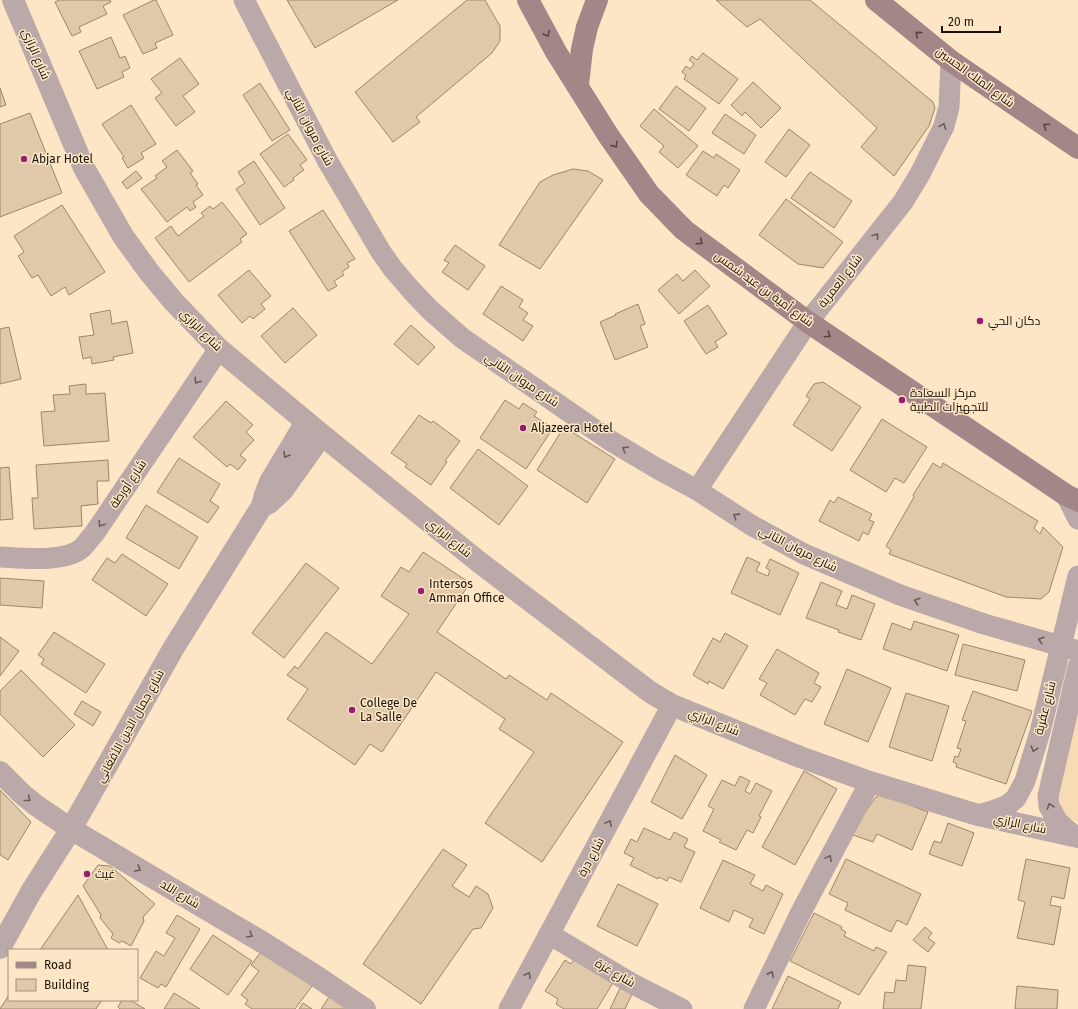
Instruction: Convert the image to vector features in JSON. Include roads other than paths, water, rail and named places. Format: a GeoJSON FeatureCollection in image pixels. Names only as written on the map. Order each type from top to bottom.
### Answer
{"type":"FeatureCollection","features":[{"type":"Feature","properties":{"kind":"main road","name":"شارع أمية بن عبد شمس"},"geometry":{"type":"LineString","coordinates":[[528,0],[556,52],[608,135],[649,194],[684,230],[808,322],[1072,498]]}},
{"type":"Feature","properties":{"kind":"main road"},"geometry":{"type":"LineString","coordinates":[[578,85],[583,41],[597,0]]}},
{"type":"Feature","properties":{"kind":"main road","name":"شارع الملك الحسين"},"geometry":{"type":"LineString","coordinates":[[876,0],[951,61],[1078,148]]}},
{"type":"Feature","properties":{"kind":"street","name":"شارع الرازي"},"geometry":{"type":"LineString","coordinates":[[13,0],[84,168],[123,236],[149,272],[173,301],[219,349],[479,562],[650,692],[672,705],[800,757],[870,782],[978,815],[1076,836]]}},
{"type":"Feature","properties":{"kind":"street","name":"شارع مروان الثاني"},"geometry":{"type":"LineString","coordinates":[[244,0],[328,160],[381,252],[412,291],[444,323],[462,338],[611,441],[697,490],[751,525],[784,544],[828,565],[900,595],[984,624],[1069,649]]}},
{"type":"Feature","properties":{"kind":"street","name":"شارع العمرية"},"geometry":{"type":"LineString","coordinates":[[697,490],[808,322],[903,202],[920,174],[944,126],[949,107],[951,61]]}},
{"type":"Feature","properties":{"kind":"street","name":"شارع أورطة"},"geometry":{"type":"LineString","coordinates":[[0,557],[46,558],[72,554],[82,548],[94,534],[219,349]]}},
{"type":"Feature","properties":{"kind":"street","name":"شارع جمال الدين الأفغاني"},"geometry":{"type":"LineString","coordinates":[[0,948],[31,892],[71,829],[174,649],[262,506],[264,495],[270,482],[314,428]]}},
{"type":"Feature","properties":{"kind":"street"},"geometry":{"type":"LineString","coordinates":[[1072,498],[1078,520]]}},
{"type":"Feature","properties":{"kind":"street","name":"شارع عقربة"},"geometry":{"type":"LineString","coordinates":[[978,815],[1008,805],[1016,798],[1025,781],[1040,732],[1069,649],[1078,576]]}},
{"type":"Feature","properties":{"kind":"street","name":"شارع عقربة"},"geometry":{"type":"LineString","coordinates":[[1076,836],[1058,822],[1049,806],[1048,796],[1078,667]]}},
{"type":"Feature","properties":{"kind":"street","name":"شارع درة"},"geometry":{"type":"LineString","coordinates":[[509,1009],[672,705]]}},
{"type":"Feature","properties":{"kind":"street","name":"شارع اللد"},"geometry":{"type":"LineString","coordinates":[[0,772],[27,798],[71,829],[267,945],[365,1009]]}},
{"type":"Feature","properties":{"kind":"street"},"geometry":{"type":"LineString","coordinates":[[754,1009],[800,914],[870,782]]}},
{"type":"Feature","properties":{"kind":"street","name":"شارع غزة"},"geometry":{"type":"LineString","coordinates":[[549,934],[631,983],[682,1009]]}},
{"type":"Feature","properties":{"kind":"place","name":"Abjar Hotel"},"geometry":{"type":"Point","coordinates":[24,159]}},
{"type":"Feature","properties":{"kind":"place","name":"دكان الحي"},"geometry":{"type":"Point","coordinates":[980,321]}},
{"type":"Feature","properties":{"kind":"place","name":"مركز السعادة للتجهيزات الطبية"},"geometry":{"type":"Point","coordinates":[902,400]}},
{"type":"Feature","properties":{"kind":"place","name":"Aljazeera Hotel"},"geometry":{"type":"Point","coordinates":[523,428]}},
{"type":"Feature","properties":{"kind":"place","name":"Intersos Amman Office"},"geometry":{"type":"Point","coordinates":[421,591]}},
{"type":"Feature","properties":{"kind":"place","name":"College De La Salle"},"geometry":{"type":"Point","coordinates":[352,710]}},
{"type":"Feature","properties":{"kind":"place","name":"غيث"},"geometry":{"type":"Point","coordinates":[87,874]}}]}
